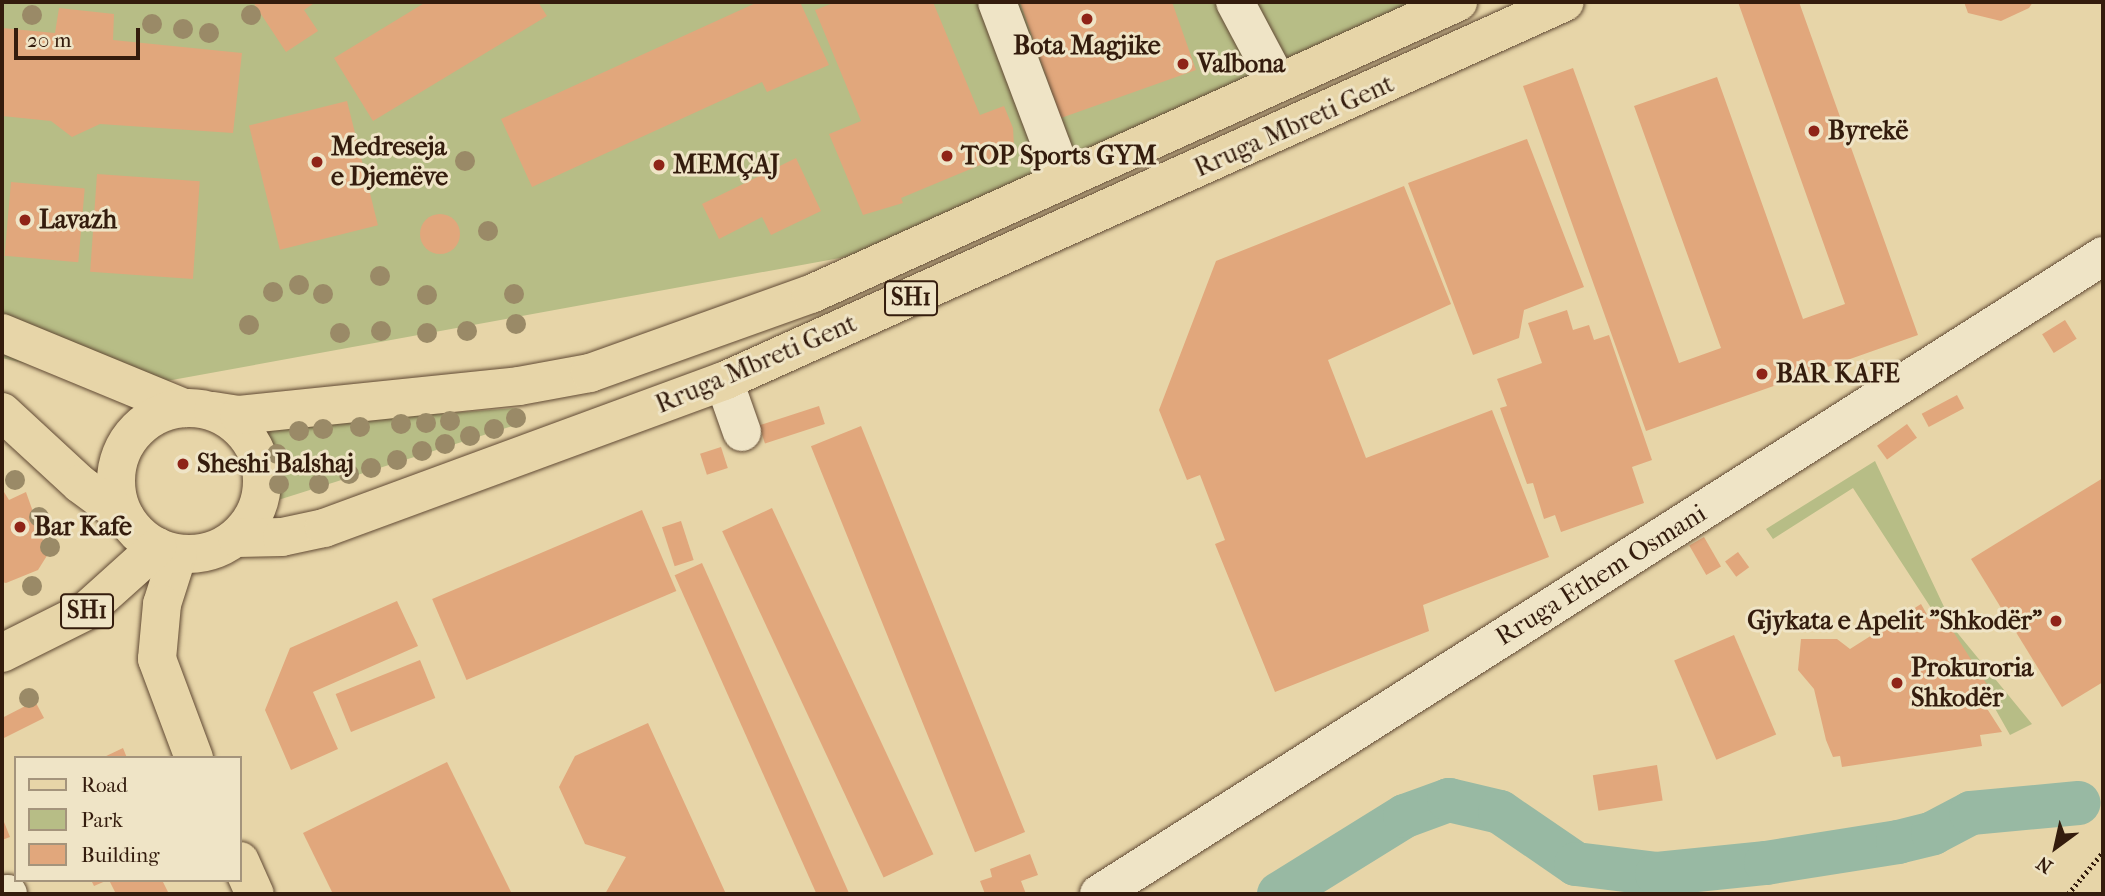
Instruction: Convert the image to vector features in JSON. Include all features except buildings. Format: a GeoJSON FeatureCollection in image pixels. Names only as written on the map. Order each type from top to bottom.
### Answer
{"type":"FeatureCollection","features":[{"type":"Feature","properties":{"kind":"main road","name":"Rruga Mbreti Gent"},"geometry":{"type":"LineString","coordinates":[[198,409],[239,415],[519,386],[590,373],[811,294],[1277,81],[1458,2]]}},
{"type":"Feature","properties":{"kind":"main road","name":"Rruga Mbreti Gent"},"geometry":{"type":"LineString","coordinates":[[237,538],[282,537],[324,528],[724,382],[1565,2]]}},
{"type":"Feature","properties":{"kind":"main road"},"geometry":{"type":"LineString","coordinates":[[2,333],[198,409],[249,437],[261,468],[261,501],[237,538],[199,554],[168,550],[80,484],[2,412]]}},
{"type":"Feature","properties":{"kind":"main road"},"geometry":{"type":"LineString","coordinates":[[125,517],[117,494],[116,470],[124,446],[139,427],[160,414],[198,409]]}},
{"type":"Feature","properties":{"kind":"main road"},"geometry":{"type":"LineString","coordinates":[[168,550],[157,659],[193,756]]}},
{"type":"Feature","properties":{"kind":"main road","name":"SH1"},"geometry":{"type":"LineString","coordinates":[[2,653],[86,611],[168,550]]}},
{"type":"Feature","properties":{"kind":"main road"},"geometry":{"type":"LineString","coordinates":[[242,865],[255,894]]}},
{"type":"Feature","properties":{"kind":"street"},"geometry":{"type":"LineString","coordinates":[[997,2],[1064,179]]}},
{"type":"Feature","properties":{"kind":"street"},"geometry":{"type":"LineString","coordinates":[[1235,2],[1277,81]]}},
{"type":"Feature","properties":{"kind":"street","name":"Rruga Ethem Osmani"},"geometry":{"type":"LineString","coordinates":[[1099,894],[2103,256]]}},
{"type":"Feature","properties":{"kind":"street"},"geometry":{"type":"LineString","coordinates":[[724,382],[742,432]]}},
{"type":"Feature","properties":{"kind":"path"},"geometry":{"type":"LineString","coordinates":[[2068,894],[2103,852]]}},
{"type":"Feature","properties":{"kind":"green space"},"geometry":{"type":"Polygon","coordinates":[[[2,2],[1458,2],[944,239],[128,388],[2,358],[2,2]]]}},
{"type":"Feature","properties":{"kind":"green space"},"geometry":{"type":"Polygon","coordinates":[[[516,408],[519,424],[275,501],[273,498],[274,467],[263,427],[516,408]]]}},
{"type":"Feature","properties":{"kind":"green space"},"geometry":{"type":"Polygon","coordinates":[[[1875,461],[1955,630],[2032,724],[2010,735],[1940,611],[1935,614],[1853,488],[1773,539],[1766,529],[1875,461]]]}},
{"type":"Feature","properties":{"kind":"waterway"},"geometry":{"type":"LineString","coordinates":[[1279,894],[1405,816],[1449,800],[1500,812],[1576,864],[1657,874],[1766,863],[1898,842],[1933,833],[1971,813],[2079,803]]}},
{"type":"Feature","properties":{"kind":"place","name":"Bota Magjike"},"geometry":{"type":"Point","coordinates":[1087,19]}},
{"type":"Feature","properties":{"kind":"place","name":"Valbona"},"geometry":{"type":"Point","coordinates":[1183,64]}},
{"type":"Feature","properties":{"kind":"place","name":"Byrekë"},"geometry":{"type":"Point","coordinates":[1814,131]}},
{"type":"Feature","properties":{"kind":"place","name":"TOP Sports GYM"},"geometry":{"type":"Point","coordinates":[947,156]}},
{"type":"Feature","properties":{"kind":"place","name":"Medreseja e Djemëve"},"geometry":{"type":"Point","coordinates":[317,162]}},
{"type":"Feature","properties":{"kind":"place","name":"MEMÇAJ"},"geometry":{"type":"Point","coordinates":[659,165]}},
{"type":"Feature","properties":{"kind":"place","name":"Lavazh"},"geometry":{"type":"Point","coordinates":[25,220]}},
{"type":"Feature","properties":{"kind":"place","name":"BAR KAFE"},"geometry":{"type":"Point","coordinates":[1762,374]}},
{"type":"Feature","properties":{"kind":"place","name":"Sheshi Balshaj"},"geometry":{"type":"Point","coordinates":[183,464]}},
{"type":"Feature","properties":{"kind":"place","name":"Bar Kafe"},"geometry":{"type":"Point","coordinates":[20,527]}},
{"type":"Feature","properties":{"kind":"place","name":"Gjykata e Apelit \"Shkodër\""},"geometry":{"type":"Point","coordinates":[2056,621]}},
{"type":"Feature","properties":{"kind":"place","name":"Prokuroria Shkodër"},"geometry":{"type":"Point","coordinates":[1897,683]}}]}
